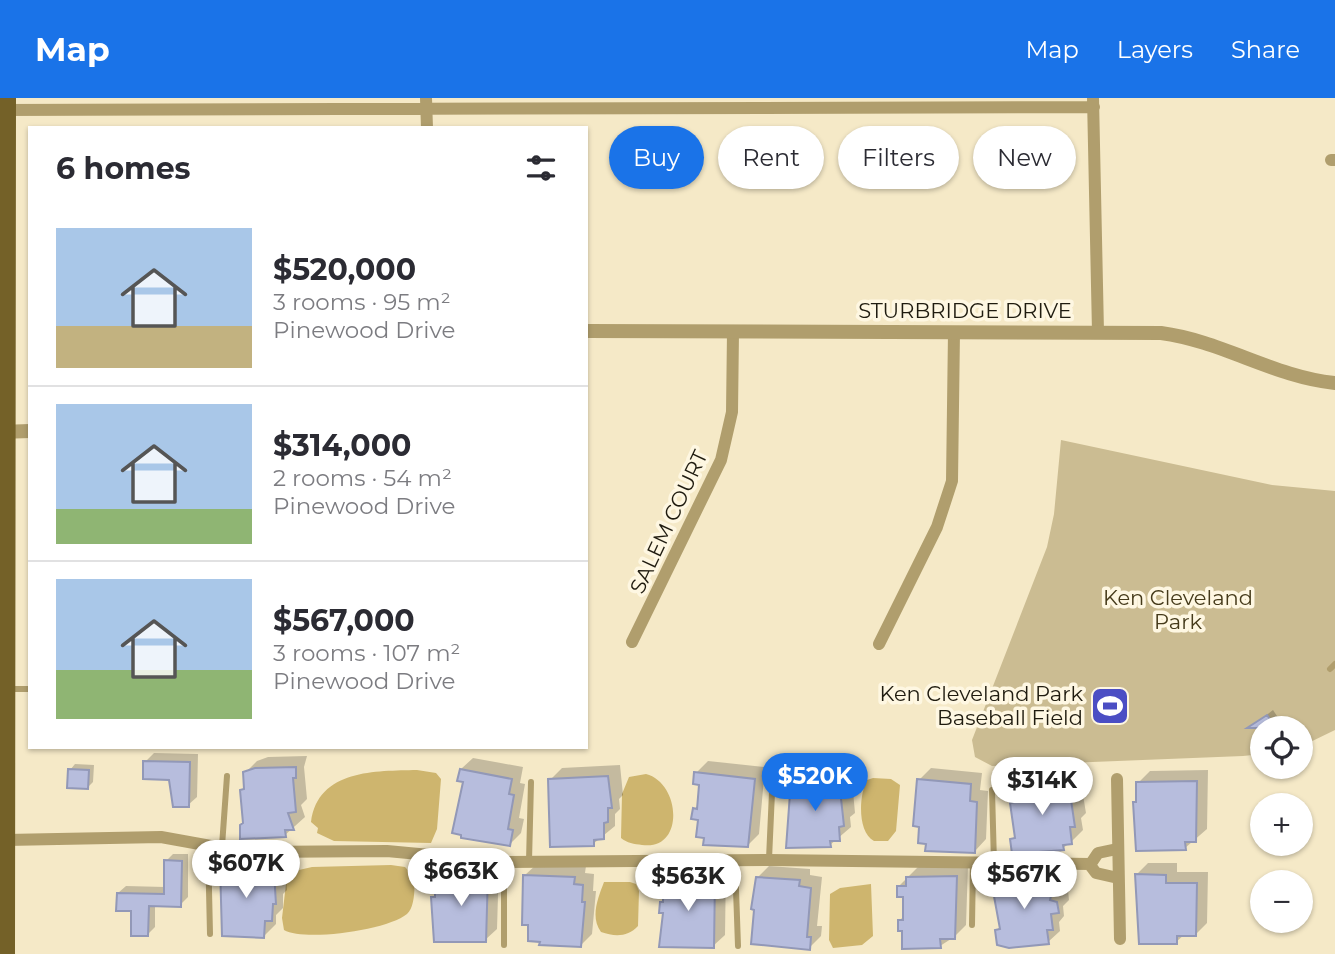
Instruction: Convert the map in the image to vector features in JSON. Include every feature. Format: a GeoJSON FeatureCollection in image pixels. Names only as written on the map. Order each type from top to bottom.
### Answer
{"type":"FeatureCollection","features":[{"type":"Feature","properties":{"kind":"main road"},"geometry":{"type":"LineString","coordinates":[[5,106],[2,611],[7,690],[3,774],[6,840],[2,867],[6,954]]}},
{"type":"Feature","properties":{"kind":"street"},"geometry":{"type":"LineString","coordinates":[[5,106],[211,103],[1093,102],[1098,332]]}},
{"type":"Feature","properties":{"kind":"street"},"geometry":{"type":"LineString","coordinates":[[426,103],[426,126]]}},
{"type":"Feature","properties":{"kind":"street","name":"STURBRIDGE DRIVE"},"geometry":{"type":"LineString","coordinates":[[588,331],[1098,332],[1187,336],[1306,380],[1335,383]]}},
{"type":"Feature","properties":{"kind":"street","name":"SALEM COURT"},"geometry":{"type":"LineString","coordinates":[[632,642],[722,460],[732,412],[733,332]]}},
{"type":"Feature","properties":{"kind":"street"},"geometry":{"type":"LineString","coordinates":[[879,645],[937,527],[949,492],[954,459],[954,332]]}},
{"type":"Feature","properties":{"kind":"street"},"geometry":{"type":"LineString","coordinates":[[4,431],[28,431]]}},
{"type":"Feature","properties":{"kind":"street"},"geometry":{"type":"LineString","coordinates":[[1117,779],[1120,939]]}},
{"type":"Feature","properties":{"kind":"street"},"geometry":{"type":"LineString","coordinates":[[6,840],[161,837],[244,852],[387,851],[504,862],[769,860],[1090,864]]}},
{"type":"Feature","properties":{"kind":"street"},"geometry":{"type":"LineString","coordinates":[[1090,864],[1098,853],[1118,849]]}},
{"type":"Feature","properties":{"kind":"street"},"geometry":{"type":"LineString","coordinates":[[1090,864],[1096,873],[1118,878]]}},
{"type":"Feature","properties":{"kind":"lane"},"geometry":{"type":"LineString","coordinates":[[7,690],[28,689]]}},
{"type":"Feature","properties":{"kind":"lane"},"geometry":{"type":"LineString","coordinates":[[769,860],[773,770]]}},
{"type":"Feature","properties":{"kind":"lane"},"geometry":{"type":"LineString","coordinates":[[222,846],[227,776]]}},
{"type":"Feature","properties":{"kind":"lane"},"geometry":{"type":"LineString","coordinates":[[529,862],[531,782]]}},
{"type":"Feature","properties":{"kind":"lane"},"geometry":{"type":"LineString","coordinates":[[992,790],[994,863]]}},
{"type":"Feature","properties":{"kind":"lane"},"geometry":{"type":"LineString","coordinates":[[208,844],[210,934]]}},
{"type":"Feature","properties":{"kind":"lane"},"geometry":{"type":"LineString","coordinates":[[735,861],[738,946]]}},
{"type":"Feature","properties":{"kind":"lane"},"geometry":{"type":"LineString","coordinates":[[504,862],[504,945]]}},
{"type":"Feature","properties":{"kind":"lane"},"geometry":{"type":"LineString","coordinates":[[972,925],[973,863]]}},
{"type":"Feature","properties":{"kind":"green space","name":"Ken Cleveland Park"},"geometry":{"type":"Polygon","coordinates":[[[1061,440],[1272,485],[1335,491],[1335,730],[1313,741],[1313,716],[1250,716],[1250,755],[992,766],[975,757],[972,740],[1047,547],[1054,514],[1061,440]]]}},
{"type":"Feature","properties":{"kind":"shaded area"},"geometry":{"type":"Polygon","coordinates":[[[417,770],[436,773],[441,779],[437,829],[431,843],[334,841],[317,833],[318,828],[311,822],[316,805],[325,792],[337,783],[351,776],[367,773],[417,770]]]}},
{"type":"Feature","properties":{"kind":"shaded area"},"geometry":{"type":"Polygon","coordinates":[[[646,774],[658,780],[666,790],[673,815],[666,838],[656,844],[642,845],[621,838],[622,794],[629,777],[646,774]]]}},
{"type":"Feature","properties":{"kind":"shaded area"},"geometry":{"type":"Polygon","coordinates":[[[891,779],[900,785],[896,831],[888,841],[874,841],[868,836],[862,822],[864,787],[867,780],[891,779]]]}},
{"type":"Feature","properties":{"kind":"shaded area"},"geometry":{"type":"Polygon","coordinates":[[[312,867],[405,867],[414,877],[413,902],[407,914],[383,925],[346,932],[309,935],[284,930],[282,918],[286,884],[299,870],[312,867]]]}},
{"type":"Feature","properties":{"kind":"shaded area"},"geometry":{"type":"Polygon","coordinates":[[[604,882],[636,884],[639,891],[638,926],[621,935],[601,932],[596,914],[604,882]]]}},
{"type":"Feature","properties":{"kind":"shaded area"},"geometry":{"type":"Polygon","coordinates":[[[871,884],[873,936],[862,945],[833,948],[829,940],[830,894],[840,888],[871,884]]]}},
{"type":"Feature","properties":{"kind":"building"},"geometry":{"type":"Polygon","coordinates":[[[143,761],[190,762],[189,807],[173,807],[169,780],[143,779],[143,761]]]}},
{"type":"Feature","properties":{"kind":"building"},"geometry":{"type":"Polygon","coordinates":[[[296,767],[296,778],[293,778],[296,812],[288,813],[294,830],[285,830],[286,837],[240,839],[240,825],[243,823],[240,790],[244,789],[243,772],[255,768],[296,767]]]}},
{"type":"Feature","properties":{"kind":"building"},"geometry":{"type":"Polygon","coordinates":[[[68,769],[89,770],[88,789],[67,788],[68,769]]]}},
{"type":"Feature","properties":{"kind":"building"},"geometry":{"type":"Polygon","coordinates":[[[460,769],[512,779],[509,794],[514,795],[508,829],[513,830],[510,846],[461,838],[461,835],[452,833],[463,782],[457,781],[460,769]]]}},
{"type":"Feature","properties":{"kind":"building"},"geometry":{"type":"Polygon","coordinates":[[[694,772],[755,779],[748,847],[703,845],[704,838],[696,837],[698,820],[691,819],[693,808],[697,809],[699,785],[693,784],[694,772]]]}},
{"type":"Feature","properties":{"kind":"building"},"geometry":{"type":"Polygon","coordinates":[[[608,776],[612,808],[608,808],[608,822],[604,823],[604,839],[594,840],[594,846],[550,847],[548,779],[608,776]]]}},
{"type":"Feature","properties":{"kind":"building"},"geometry":{"type":"Polygon","coordinates":[[[845,777],[845,789],[840,789],[844,826],[839,827],[840,841],[830,841],[831,847],[786,848],[791,780],[845,777]]]}},
{"type":"Feature","properties":{"kind":"building"},"geometry":{"type":"Polygon","coordinates":[[[917,779],[971,784],[970,801],[977,802],[975,853],[925,851],[926,844],[918,843],[919,827],[913,826],[917,779]]]}},
{"type":"Feature","properties":{"kind":"building"},"geometry":{"type":"Polygon","coordinates":[[[1073,779],[1075,792],[1070,793],[1075,827],[1070,827],[1072,844],[1063,845],[1064,850],[1012,854],[1010,839],[1015,838],[1010,803],[1015,802],[1013,787],[1073,779]]]}},
{"type":"Feature","properties":{"kind":"building"},"geometry":{"type":"Polygon","coordinates":[[[1197,781],[1196,842],[1185,842],[1186,850],[1136,851],[1133,802],[1136,802],[1136,782],[1197,781]]]}},
{"type":"Feature","properties":{"kind":"building"},"geometry":{"type":"Polygon","coordinates":[[[164,860],[182,861],[181,907],[149,906],[148,936],[131,936],[131,911],[116,911],[117,893],[164,894],[164,860]]]}},
{"type":"Feature","properties":{"kind":"building"},"geometry":{"type":"Polygon","coordinates":[[[220,865],[266,867],[266,872],[274,872],[276,904],[273,904],[272,921],[265,921],[264,938],[222,936],[220,865]]]}},
{"type":"Feature","properties":{"kind":"building"},"geometry":{"type":"Polygon","coordinates":[[[444,872],[488,873],[486,942],[434,942],[431,897],[435,897],[435,880],[444,880],[444,872]]]}},
{"type":"Feature","properties":{"kind":"building"},"geometry":{"type":"Polygon","coordinates":[[[1135,874],[1166,875],[1166,883],[1197,883],[1196,936],[1177,936],[1177,944],[1139,944],[1135,874]]]}},
{"type":"Feature","properties":{"kind":"building"},"geometry":{"type":"Polygon","coordinates":[[[523,875],[575,877],[574,884],[583,885],[582,902],[585,902],[581,947],[539,945],[540,942],[528,941],[528,925],[522,925],[523,875]]]}},
{"type":"Feature","properties":{"kind":"building"},"geometry":{"type":"Polygon","coordinates":[[[671,876],[715,877],[714,948],[659,947],[663,913],[659,913],[660,902],[663,902],[663,885],[671,885],[671,876]]]}},
{"type":"Feature","properties":{"kind":"building"},"geometry":{"type":"Polygon","coordinates":[[[957,876],[955,939],[940,939],[941,948],[902,949],[902,931],[898,931],[898,920],[903,920],[903,897],[897,897],[897,886],[906,886],[906,877],[957,876]]]}},
{"type":"Feature","properties":{"kind":"building"},"geometry":{"type":"Polygon","coordinates":[[[1042,876],[1043,886],[1054,884],[1050,900],[1057,902],[1059,913],[1051,914],[1053,930],[1047,930],[1049,944],[1009,948],[997,945],[995,930],[1000,929],[991,880],[1042,876]]]}},
{"type":"Feature","properties":{"kind":"building"},"geometry":{"type":"Polygon","coordinates":[[[756,877],[800,880],[799,886],[811,888],[807,937],[811,937],[810,950],[751,944],[754,910],[751,909],[756,877]]]}},
{"type":"Feature","properties":{"kind":"place","name":"Ken Cleveland Park Baseball Field"},"geometry":{"type":"Point","coordinates":[1110,706]}}]}
